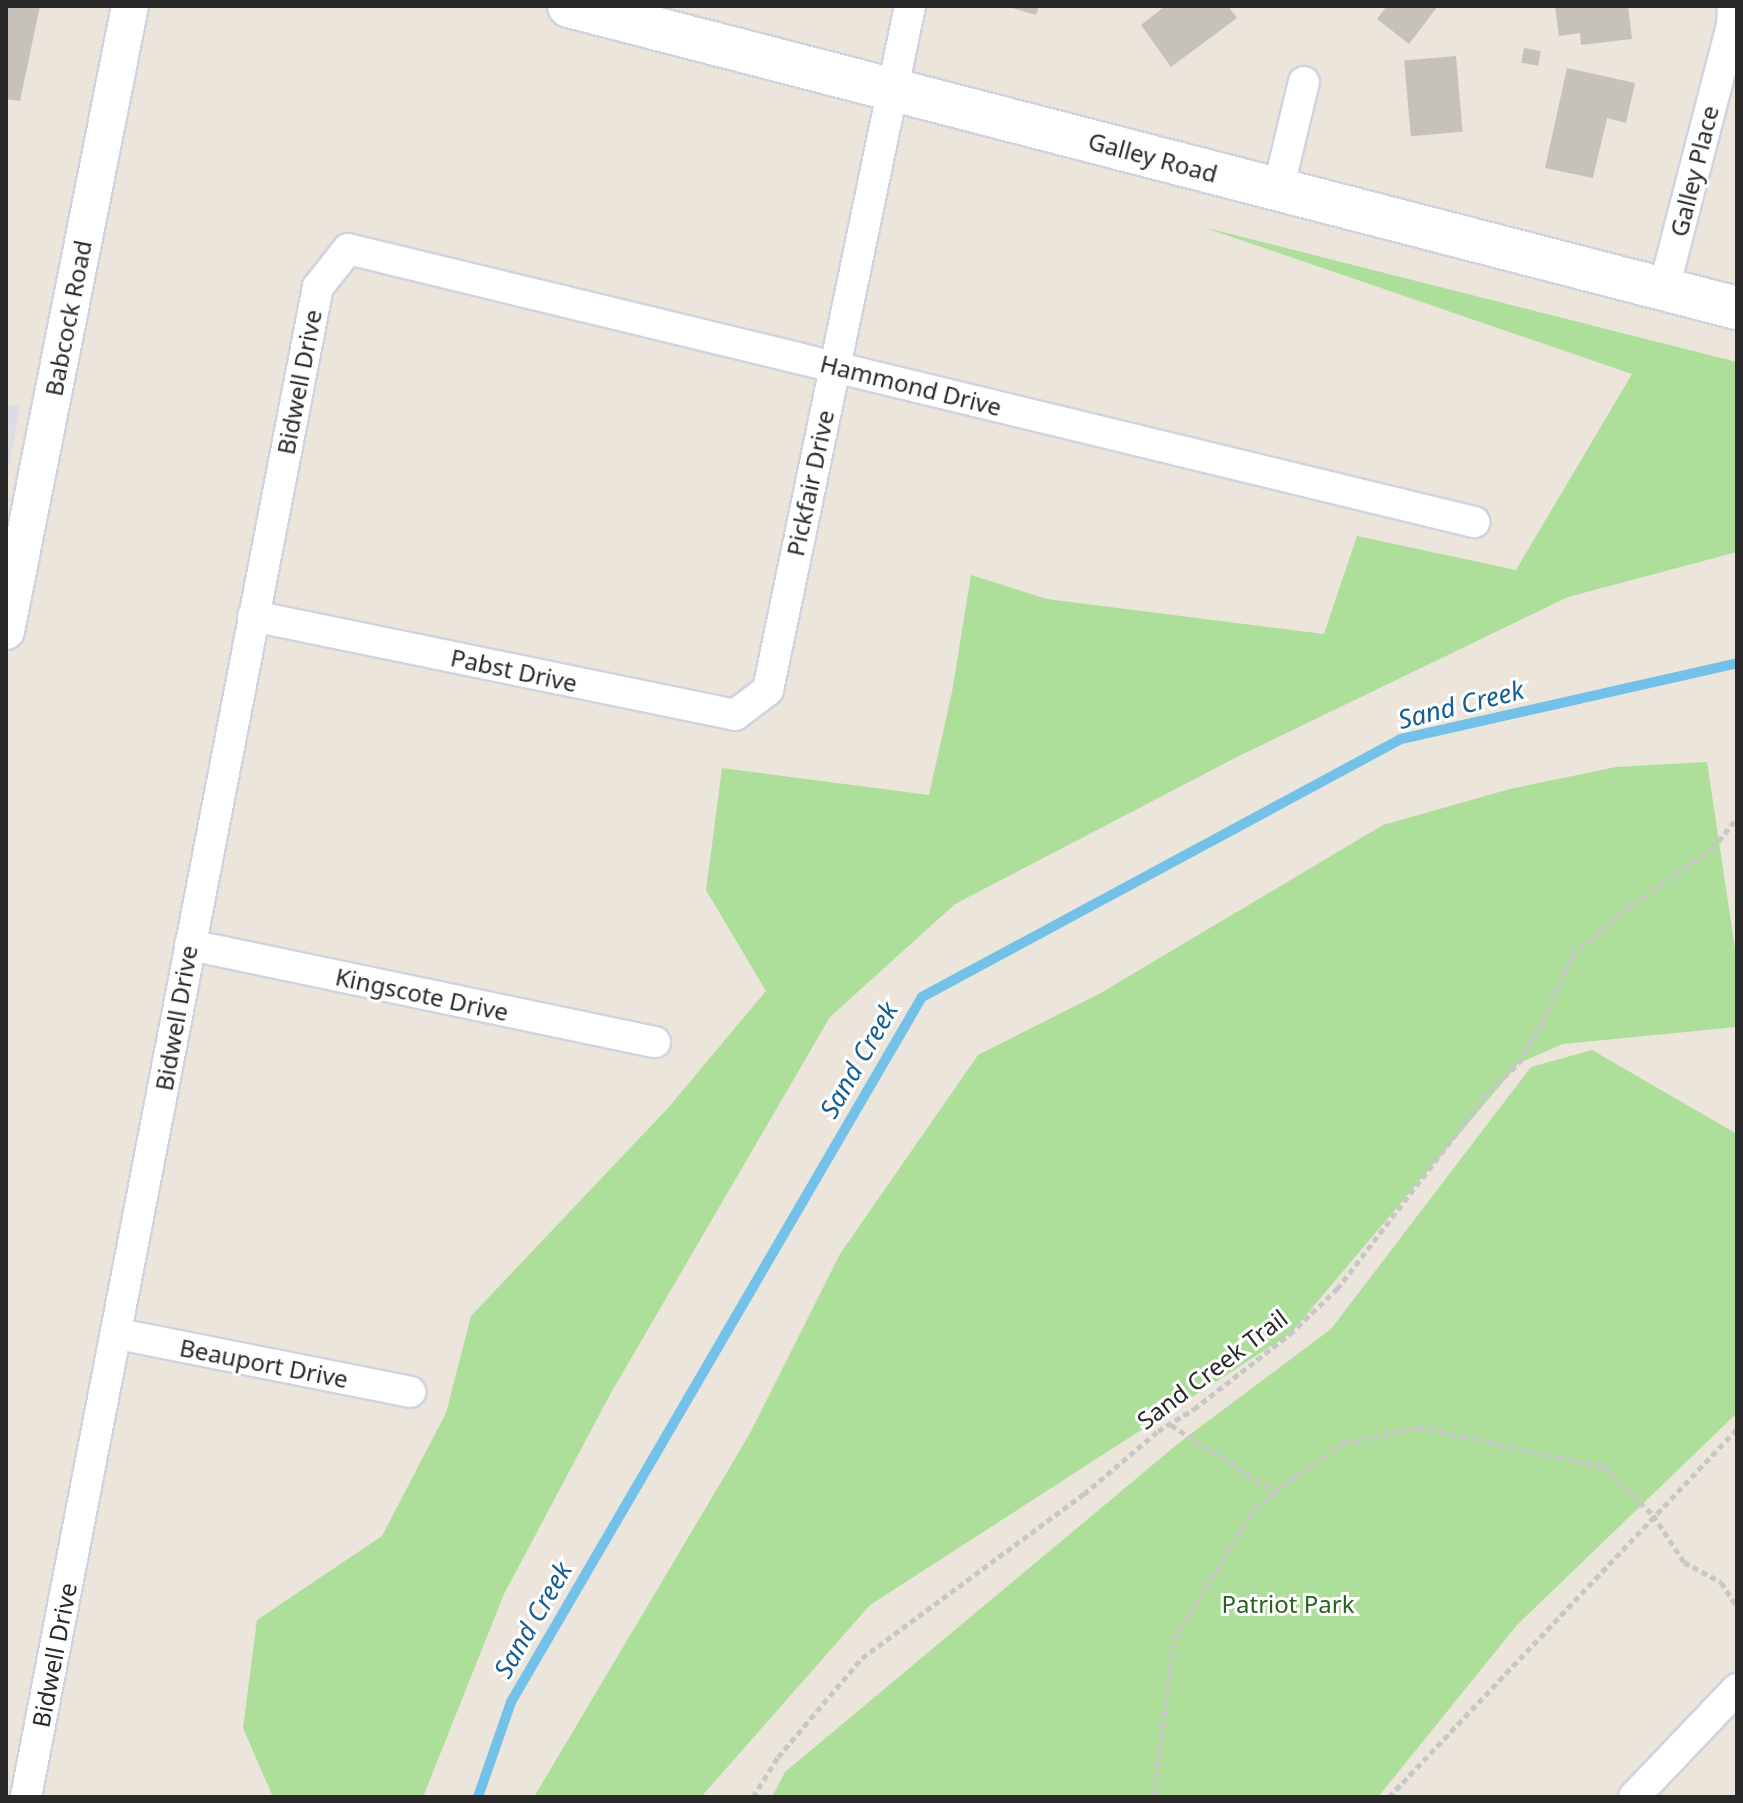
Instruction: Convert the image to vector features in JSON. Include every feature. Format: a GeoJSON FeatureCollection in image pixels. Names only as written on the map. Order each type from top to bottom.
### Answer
{"type":"FeatureCollection","features":[{"type":"Feature","properties":{"kind":"main road","name":"Galley Road"},"geometry":{"type":"LineString","coordinates":[[569,6],[1737,308]]}},
{"type":"Feature","properties":{"kind":"street","name":"Babcock Road"},"geometry":{"type":"LineString","coordinates":[[6,631],[130,6]]}},
{"type":"Feature","properties":{"kind":"street","name":"Pickfair Drive"},"geometry":{"type":"LineString","coordinates":[[768,690],[890,89],[910,6]]}},
{"type":"Feature","properties":{"kind":"street","name":"Galley Place"},"geometry":{"type":"LineString","coordinates":[[1664,288],[1732,25],[1733,6]]}},
{"type":"Feature","properties":{"kind":"street"},"geometry":{"type":"LineString","coordinates":[[1278,190],[1304,82]]}},
{"type":"Feature","properties":{"kind":"street","name":"Hammond Drive"},"geometry":{"type":"LineString","coordinates":[[348,249],[1474,522]]}},
{"type":"Feature","properties":{"kind":"street","name":"Bidwell Drive"},"geometry":{"type":"LineString","coordinates":[[26,1797],[118,1334],[318,287],[348,249]]}},
{"type":"Feature","properties":{"kind":"street","name":"Pabst Drive"},"geometry":{"type":"LineString","coordinates":[[253,616],[735,715],[768,690]]}},
{"type":"Feature","properties":{"kind":"street","name":"Kingscote Drive"},"geometry":{"type":"LineString","coordinates":[[190,945],[655,1042]]}},
{"type":"Feature","properties":{"kind":"street","name":"Beauport Drive"},"geometry":{"type":"LineString","coordinates":[[118,1334],[410,1392]]}},
{"type":"Feature","properties":{"kind":"street"},"geometry":{"type":"LineString","coordinates":[[1634,1797],[1737,1689]]}},
{"type":"Feature","properties":{"kind":"path","name":"Sand Creek Trail"},"geometry":{"type":"LineString","coordinates":[[753,1797],[778,1757],[862,1658],[1084,1494],[1170,1424],[1290,1334],[1337,1289],[1489,1091],[1519,1063],[1543,1021],[1572,955],[1627,909],[1712,849],[1737,818]]}},
{"type":"Feature","properties":{"kind":"path"},"geometry":{"type":"LineString","coordinates":[[1170,1424],[1274,1492]]}},
{"type":"Feature","properties":{"kind":"path"},"geometry":{"type":"LineString","coordinates":[[1154,1797],[1174,1639],[1249,1516],[1274,1492],[1344,1443],[1420,1427],[1604,1467],[1653,1515],[1684,1562],[1721,1582],[1737,1607]]}},
{"type":"Feature","properties":{"kind":"path"},"geometry":{"type":"LineString","coordinates":[[1389,1797],[1737,1429]]}},
{"type":"Feature","properties":{"kind":"shaded area"},"geometry":{"type":"Polygon","coordinates":[[[6,404],[20,407],[6,481],[6,404]]]}},
{"type":"Feature","properties":{"kind":"green space"},"geometry":{"type":"Polygon","coordinates":[[[1203,227],[1737,362],[1737,552],[1568,597],[1237,757],[955,904],[830,1017],[612,1391],[504,1594],[423,1797],[273,1797],[243,1728],[257,1620],[382,1536],[446,1413],[471,1316],[668,1108],[766,991],[706,890],[722,768],[929,795],[952,692],[971,575],[1047,599],[1324,634],[1357,536],[1516,570],[1632,374],[1203,227]]]}},
{"type":"Feature","properties":{"kind":"green space"},"geometry":{"type":"Polygon","coordinates":[[[1707,762],[1737,962],[1737,1027],[1563,1044],[1519,1063],[1290,1334],[870,1605],[701,1797],[534,1797],[749,1435],[840,1254],[978,1055],[1099,994],[1383,825],[1510,789],[1616,767],[1707,762]]]}},
{"type":"Feature","properties":{"kind":"green space","name":"Patriot Park"},"geometry":{"type":"Polygon","coordinates":[[[1592,1050],[1737,1134],[1737,1413],[1517,1625],[1378,1797],[772,1797],[785,1772],[1180,1442],[1331,1329],[1531,1067],[1592,1050]]]}},
{"type":"Feature","properties":{"kind":"building"},"geometry":{"type":"Polygon","coordinates":[[[6,6],[40,6],[20,101],[6,99],[6,6]]]}},
{"type":"Feature","properties":{"kind":"building"},"geometry":{"type":"Polygon","coordinates":[[[1005,6],[1039,6],[1036,15],[1005,6]]]}},
{"type":"Feature","properties":{"kind":"building"},"geometry":{"type":"Polygon","coordinates":[[[1165,6],[1228,6],[1237,18],[1171,67],[1141,25],[1165,6]]]}},
{"type":"Feature","properties":{"kind":"building"},"geometry":{"type":"Polygon","coordinates":[[[1387,6],[1438,6],[1409,44],[1377,19],[1387,6]]]}},
{"type":"Feature","properties":{"kind":"building"},"geometry":{"type":"Polygon","coordinates":[[[1555,6],[1628,6],[1632,39],[1581,45],[1580,33],[1559,36],[1555,6]]]}},
{"type":"Feature","properties":{"kind":"building"},"geometry":{"type":"Polygon","coordinates":[[[1524,48],[1541,51],[1538,66],[1521,63],[1524,48]]]}},
{"type":"Feature","properties":{"kind":"building"},"geometry":{"type":"Polygon","coordinates":[[[1456,56],[1463,132],[1411,136],[1404,61],[1456,56]]]}},
{"type":"Feature","properties":{"kind":"building"},"geometry":{"type":"Polygon","coordinates":[[[1567,68],[1635,83],[1626,123],[1607,118],[1593,178],[1545,168],[1567,68]]]}},
{"type":"Feature","properties":{"kind":"waterway","name":"Sand Creek"},"geometry":{"type":"LineString","coordinates":[[478,1797],[511,1702],[922,997],[1401,739],[1737,663]]}}]}
